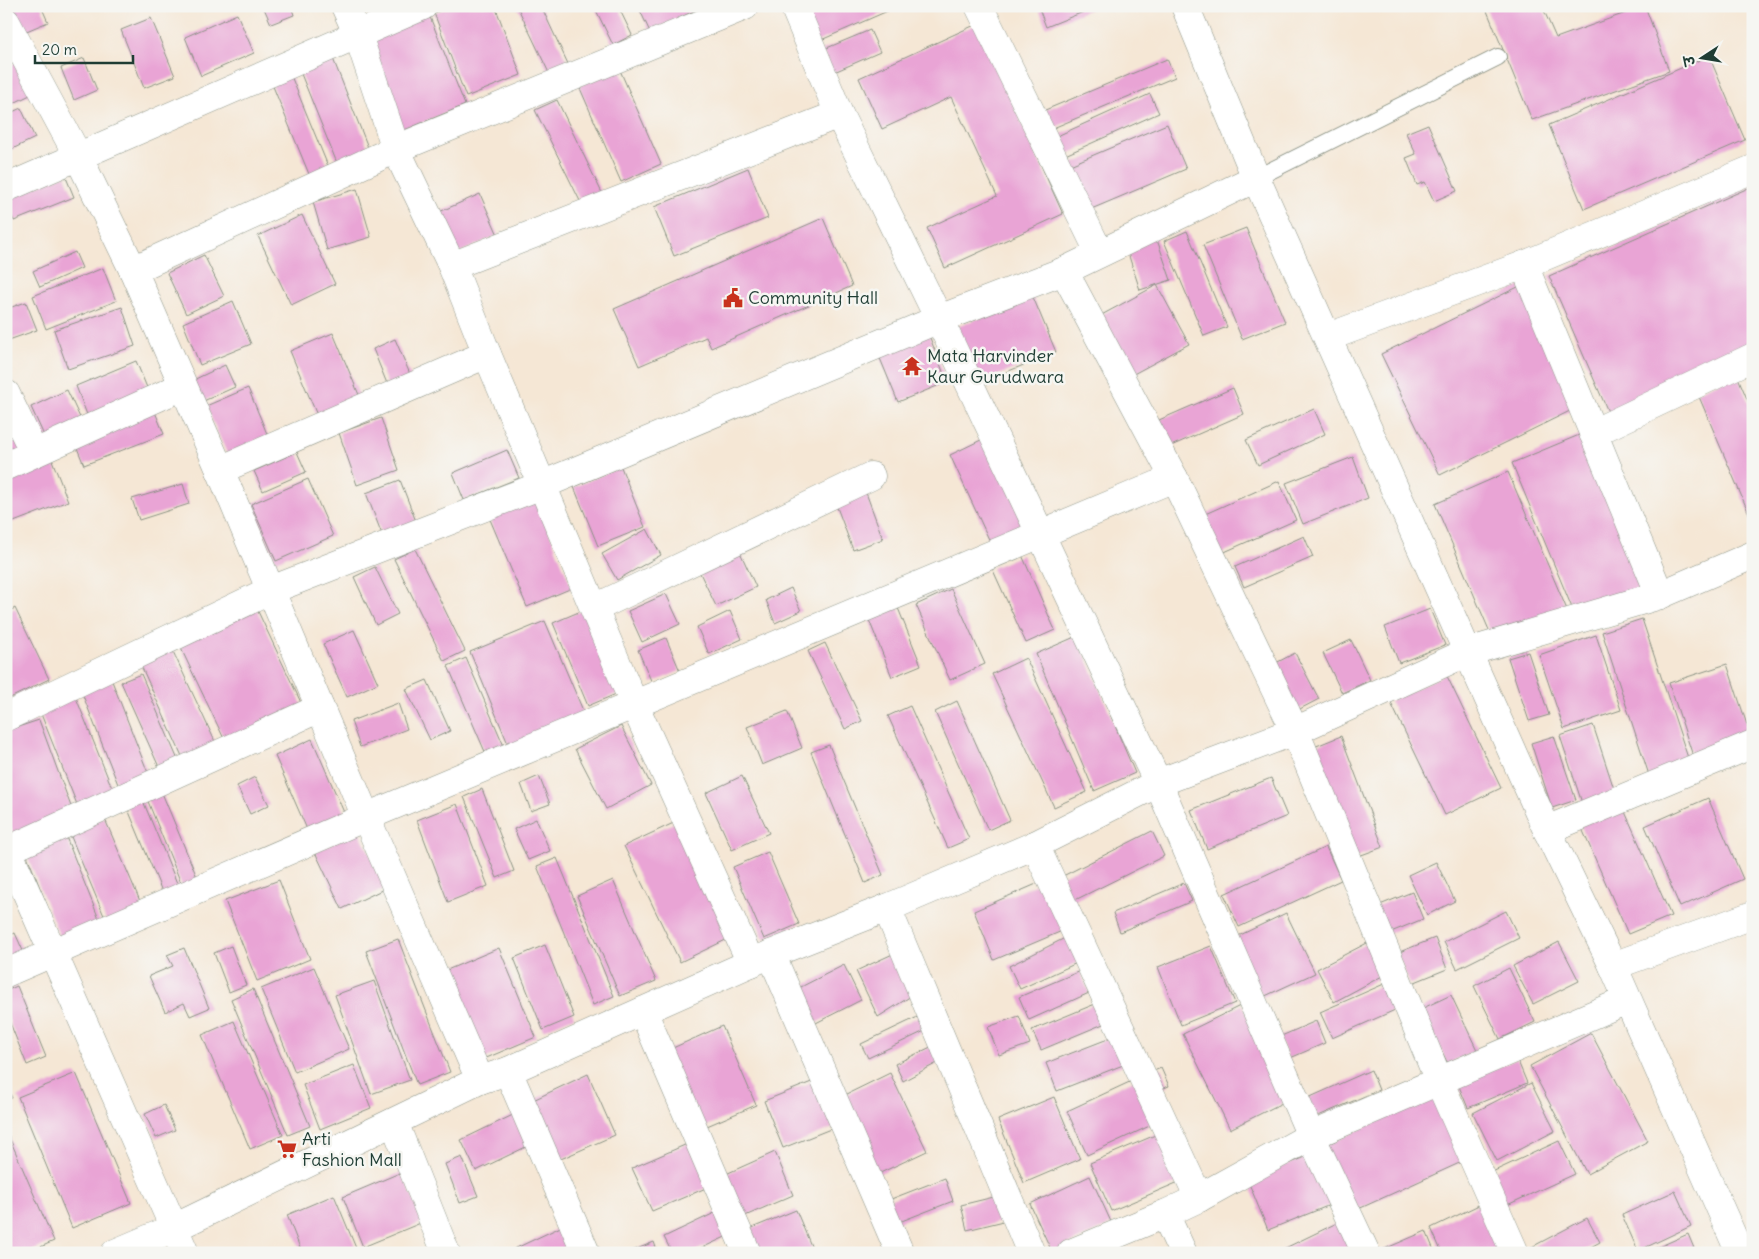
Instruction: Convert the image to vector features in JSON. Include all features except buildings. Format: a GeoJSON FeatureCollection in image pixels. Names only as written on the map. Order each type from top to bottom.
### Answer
{"type":"FeatureCollection","features":[{"type":"Feature","properties":{"kind":"street"},"geometry":{"type":"LineString","coordinates":[[345,6],[358,35],[396,149],[452,266],[634,704],[761,958],[900,1253]]}},
{"type":"Feature","properties":{"kind":"street"},"geometry":{"type":"LineString","coordinates":[[6,188],[423,6]]}},
{"type":"Feature","properties":{"kind":"street"},"geometry":{"type":"LineString","coordinates":[[133,270],[396,149],[745,6]]}},
{"type":"Feature","properties":{"kind":"street"},"geometry":{"type":"LineString","coordinates":[[794,6],[839,114],[939,319],[1158,783],[1311,1136],[1366,1253]]}},
{"type":"Feature","properties":{"kind":"street"},"geometry":{"type":"LineString","coordinates":[[979,6],[1099,252]]}},
{"type":"Feature","properties":{"kind":"street"},"geometry":{"type":"LineString","coordinates":[[1185,6],[1256,178],[1547,830],[1613,966],[1740,1253]]}},
{"type":"Feature","properties":{"kind":"street"},"geometry":{"type":"LineString","coordinates":[[6,22],[78,156],[133,270],[480,1080]]}},
{"type":"Feature","properties":{"kind":"street"},"geometry":{"type":"LineString","coordinates":[[452,266],[839,114]]}},
{"type":"Feature","properties":{"kind":"street"},"geometry":{"type":"LineString","coordinates":[[1328,337],[1524,265],[1753,169]]}},
{"type":"Feature","properties":{"kind":"street"},"geometry":{"type":"LineString","coordinates":[[6,717],[271,590],[542,485],[939,319],[1064,270],[1256,178]]}},
{"type":"Feature","properties":{"kind":"street"},"geometry":{"type":"LineString","coordinates":[[1524,265],[1660,595]]}},
{"type":"Feature","properties":{"kind":"street"},"geometry":{"type":"LineString","coordinates":[[1064,270],[1174,478],[1295,731],[1439,1080],[1515,1253]]}},
{"type":"Feature","properties":{"kind":"street"},"geometry":{"type":"LineString","coordinates":[[220,470],[487,354]]}},
{"type":"Feature","properties":{"kind":"street"},"geometry":{"type":"LineString","coordinates":[[1593,433],[1753,358]]}},
{"type":"Feature","properties":{"kind":"street"},"geometry":{"type":"LineString","coordinates":[[6,466],[183,386]]}},
{"type":"Feature","properties":{"kind":"street"},"geometry":{"type":"LineString","coordinates":[[6,394],[34,453]]}},
{"type":"Feature","properties":{"kind":"street"},"geometry":{"type":"LineString","coordinates":[[595,608],[871,476]]}},
{"type":"Feature","properties":{"kind":"street"},"geometry":{"type":"LineString","coordinates":[[6,973],[366,817],[1174,478]]}},
{"type":"Feature","properties":{"kind":"street"},"geometry":{"type":"LineString","coordinates":[[115,1253],[174,1228],[480,1080],[508,1071],[761,958],[1035,845],[1158,783],[1295,731],[1468,652],[1660,595],[1753,555]]}},
{"type":"Feature","properties":{"kind":"street"},"geometry":{"type":"LineString","coordinates":[[185,1253],[7,848],[320,708]]}},
{"type":"Feature","properties":{"kind":"street"},"geometry":{"type":"LineString","coordinates":[[1547,830],[1753,744]]}},
{"type":"Feature","properties":{"kind":"street"},"geometry":{"type":"LineString","coordinates":[[1035,845],[1199,1198]]}},
{"type":"Feature","properties":{"kind":"street"},"geometry":{"type":"LineString","coordinates":[[886,908],[1030,1253]]}},
{"type":"Feature","properties":{"kind":"street"},"geometry":{"type":"LineString","coordinates":[[1613,966],[1753,916]]}},
{"type":"Feature","properties":{"kind":"street"},"geometry":{"type":"LineString","coordinates":[[1071,1253],[1199,1198],[1311,1136],[1628,1000]]}},
{"type":"Feature","properties":{"kind":"street"},"geometry":{"type":"LineString","coordinates":[[643,1011],[747,1253]]}},
{"type":"Feature","properties":{"kind":"street"},"geometry":{"type":"LineString","coordinates":[[508,1071],[586,1253]]}},
{"type":"Feature","properties":{"kind":"street"},"geometry":{"type":"LineString","coordinates":[[394,1122],[446,1253]]}},
{"type":"Feature","properties":{"kind":"street"},"geometry":{"type":"LineString","coordinates":[[1165,1214],[1183,1253]]}},
{"type":"Feature","properties":{"kind":"lane"},"geometry":{"type":"LineString","coordinates":[[1256,178],[1498,57]]}},
{"type":"Feature","properties":{"kind":"place","name":"Community Hall"},"geometry":{"type":"Point","coordinates":[733,298]}},
{"type":"Feature","properties":{"kind":"place","name":"Mata Harvinder Kaur Gurudwara"},"geometry":{"type":"Point","coordinates":[912,366]}},
{"type":"Feature","properties":{"kind":"place","name":"Arti Fashion Mall"},"geometry":{"type":"Point","coordinates":[287,1149]}}]}
